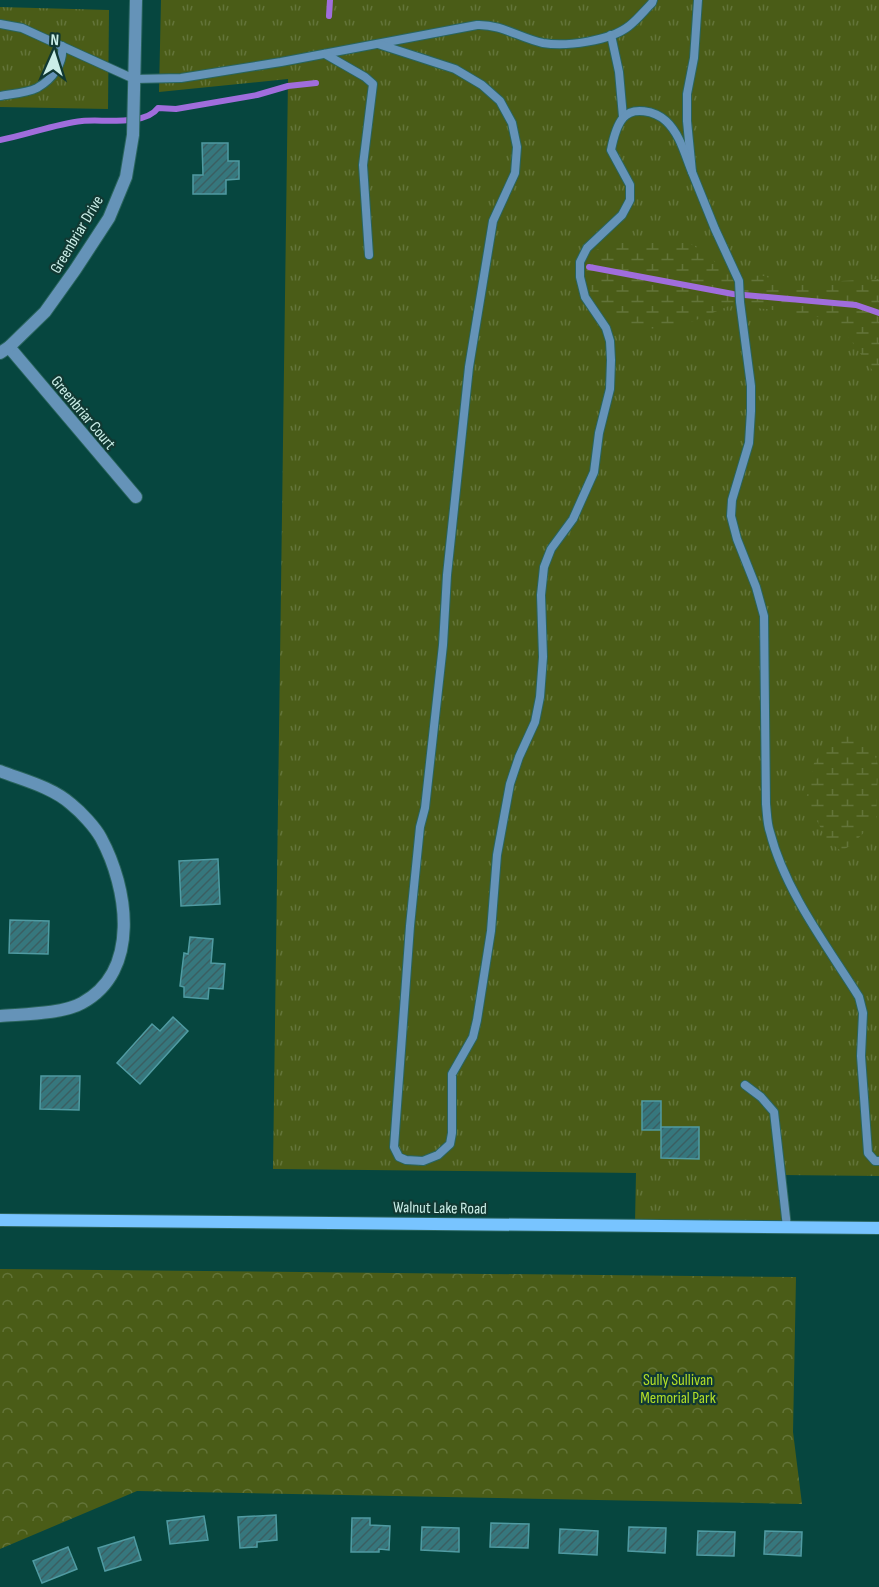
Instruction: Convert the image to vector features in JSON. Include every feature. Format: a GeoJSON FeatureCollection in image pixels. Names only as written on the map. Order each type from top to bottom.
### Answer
{"type":"FeatureCollection","features":[{"type":"Feature","properties":{"kind":"street","name":"Greenbriar Drive"},"geometry":{"type":"LineString","coordinates":[[5,350],[45,312],[75,270],[109,218],[126,177],[133,135],[136,0]]}},
{"type":"Feature","properties":{"kind":"street","name":"Greenbriar Court"},"geometry":{"type":"LineString","coordinates":[[5,350],[46,392],[136,497]]}},
{"type":"Feature","properties":{"kind":"street"},"geometry":{"type":"LineString","coordinates":[[0,771],[41,787],[70,803],[100,837],[118,880],[123,919],[121,949],[112,974],[105,985],[81,1004],[53,1011],[0,1016]]}},
{"type":"Feature","properties":{"kind":"street","name":"Walnut Lake Road"},"geometry":{"type":"LineString","coordinates":[[0,1220],[879,1228]]}},
{"type":"Feature","properties":{"kind":"lane"},"geometry":{"type":"LineString","coordinates":[[692,172],[687,94],[694,58],[698,0]]}},
{"type":"Feature","properties":{"kind":"lane"},"geometry":{"type":"LineString","coordinates":[[0,24],[22,28],[134,80],[181,78],[477,25],[492,25],[544,43],[575,44],[610,35],[628,27],[653,1]]}},
{"type":"Feature","properties":{"kind":"lane"},"geometry":{"type":"LineString","coordinates":[[378,44],[455,69],[482,85],[500,101],[512,123],[517,147],[515,173],[493,221],[469,367],[447,574],[442,657],[410,926],[394,1147],[399,1157],[406,1160],[423,1161],[438,1155],[450,1144],[452,1074],[472,1037],[477,1020],[491,931],[497,855],[510,784],[535,722],[540,697],[543,657],[541,595],[544,567],[551,549],[573,519],[594,472],[599,433],[610,389],[611,360],[606,328],[585,297],[580,277],[580,262],[587,248],[622,215],[630,200],[630,185],[611,150],[615,132],[623,117],[619,72],[610,35]]}},
{"type":"Feature","properties":{"kind":"lane"},"geometry":{"type":"LineString","coordinates":[[0,96],[36,89],[53,76],[63,56],[62,46]]}},
{"type":"Feature","properties":{"kind":"lane"},"geometry":{"type":"LineString","coordinates":[[325,54],[365,76],[373,84],[363,165],[369,255]]}},
{"type":"Feature","properties":{"kind":"lane"},"geometry":{"type":"LineString","coordinates":[[623,117],[638,110],[651,113],[666,121],[679,139],[715,229],[739,281],[751,403],[749,443],[732,500],[731,516],[764,616],[766,804],[770,831],[782,864],[803,908],[859,997],[863,1013],[861,1056],[868,1153],[875,1161],[879,1161]]}},
{"type":"Feature","properties":{"kind":"lane"},"geometry":{"type":"LineString","coordinates":[[745,1085],[761,1097],[774,1112],[787,1227]]}},
{"type":"Feature","properties":{"kind":"green space"},"geometry":{"type":"Polygon","coordinates":[[[161,0],[879,0],[879,1176],[782,1175],[781,1224],[635,1223],[636,1173],[273,1169],[288,79],[159,92],[161,0]]]}},
{"type":"Feature","properties":{"kind":"green space"},"geometry":{"type":"Polygon","coordinates":[[[0,7],[109,10],[108,109],[0,107],[0,7]]]}},
{"type":"Feature","properties":{"kind":"green space"},"geometry":{"type":"Polygon","coordinates":[[[684,240],[710,256],[724,274],[764,276],[785,284],[879,279],[879,376],[875,374],[842,328],[824,318],[729,306],[675,329],[632,328],[593,297],[586,282],[586,262],[596,250],[620,243],[684,240]]]}},
{"type":"Feature","properties":{"kind":"green space"},"geometry":{"type":"Polygon","coordinates":[[[846,736],[870,741],[878,765],[876,821],[850,846],[841,851],[827,840],[806,800],[814,763],[826,748],[846,736]]]}},
{"type":"Feature","properties":{"kind":"green space","name":"Sully Sullivan Memorial Park"},"geometry":{"type":"Polygon","coordinates":[[[0,1269],[796,1277],[793,1432],[802,1504],[137,1491],[0,1549],[0,1269]]]}},
{"type":"Feature","properties":{"kind":"building"},"geometry":{"type":"Polygon","coordinates":[[[202,143],[228,143],[228,161],[239,161],[239,179],[226,180],[226,194],[193,194],[193,175],[203,175],[202,143]]]}},
{"type":"Feature","properties":{"kind":"building"},"geometry":{"type":"Polygon","coordinates":[[[218,859],[220,904],[181,906],[179,861],[218,859]]]}},
{"type":"Feature","properties":{"kind":"building"},"geometry":{"type":"Polygon","coordinates":[[[10,920],[49,921],[48,954],[9,953],[10,920]]]}},
{"type":"Feature","properties":{"kind":"building"},"geometry":{"type":"Polygon","coordinates":[[[190,937],[213,939],[211,963],[225,964],[223,989],[209,988],[208,999],[184,997],[184,987],[180,986],[184,953],[188,954],[190,937]]]}},
{"type":"Feature","properties":{"kind":"building"},"geometry":{"type":"Polygon","coordinates":[[[173,1017],[188,1031],[140,1084],[117,1063],[152,1024],[160,1031],[173,1017]]]}},
{"type":"Feature","properties":{"kind":"building"},"geometry":{"type":"Polygon","coordinates":[[[41,1076],[80,1076],[79,1110],[40,1109],[41,1076]]]}},
{"type":"Feature","properties":{"kind":"building"},"geometry":{"type":"Polygon","coordinates":[[[642,1101],[661,1101],[661,1130],[642,1130],[642,1101]]]}},
{"type":"Feature","properties":{"kind":"building"},"geometry":{"type":"Polygon","coordinates":[[[661,1127],[699,1127],[699,1159],[661,1158],[661,1127]]]}},
{"type":"Feature","properties":{"kind":"building"},"geometry":{"type":"Polygon","coordinates":[[[276,1515],[277,1540],[257,1542],[257,1547],[240,1548],[238,1517],[276,1515]]]}},
{"type":"Feature","properties":{"kind":"building"},"geometry":{"type":"Polygon","coordinates":[[[204,1516],[208,1540],[170,1544],[167,1521],[204,1516]]]}},
{"type":"Feature","properties":{"kind":"building"},"geometry":{"type":"Polygon","coordinates":[[[352,1518],[370,1518],[370,1525],[390,1526],[389,1550],[351,1552],[352,1518]]]}},
{"type":"Feature","properties":{"kind":"building"},"geometry":{"type":"Polygon","coordinates":[[[491,1523],[529,1524],[528,1548],[490,1547],[491,1523]]]}},
{"type":"Feature","properties":{"kind":"building"},"geometry":{"type":"Polygon","coordinates":[[[422,1527],[459,1528],[459,1552],[421,1550],[422,1527]]]}},
{"type":"Feature","properties":{"kind":"building"},"geometry":{"type":"Polygon","coordinates":[[[629,1527],[666,1528],[665,1553],[628,1551],[629,1527]]]}},
{"type":"Feature","properties":{"kind":"building"},"geometry":{"type":"Polygon","coordinates":[[[560,1529],[598,1531],[597,1555],[559,1553],[560,1529]]]}},
{"type":"Feature","properties":{"kind":"building"},"geometry":{"type":"Polygon","coordinates":[[[698,1531],[735,1532],[734,1556],[697,1555],[698,1531]]]}},
{"type":"Feature","properties":{"kind":"building"},"geometry":{"type":"Polygon","coordinates":[[[765,1531],[802,1532],[801,1556],[764,1554],[765,1531]]]}},
{"type":"Feature","properties":{"kind":"building"},"geometry":{"type":"Polygon","coordinates":[[[134,1537],[141,1560],[105,1571],[98,1548],[134,1537]]]}},
{"type":"Feature","properties":{"kind":"building"},"geometry":{"type":"Polygon","coordinates":[[[68,1547],[77,1569],[42,1583],[33,1561],[68,1547]]]}},
{"type":"Feature","properties":{"kind":"waterway"},"geometry":{"type":"LineString","coordinates":[[329,16],[330,0]]}},
{"type":"Feature","properties":{"kind":"waterway"},"geometry":{"type":"LineString","coordinates":[[0,140],[72,122],[123,121],[144,117],[152,114],[158,108],[176,109],[257,95],[288,86],[316,83]]}},
{"type":"Feature","properties":{"kind":"waterway"},"geometry":{"type":"LineString","coordinates":[[589,267],[733,294],[856,305],[879,313]]}}]}
